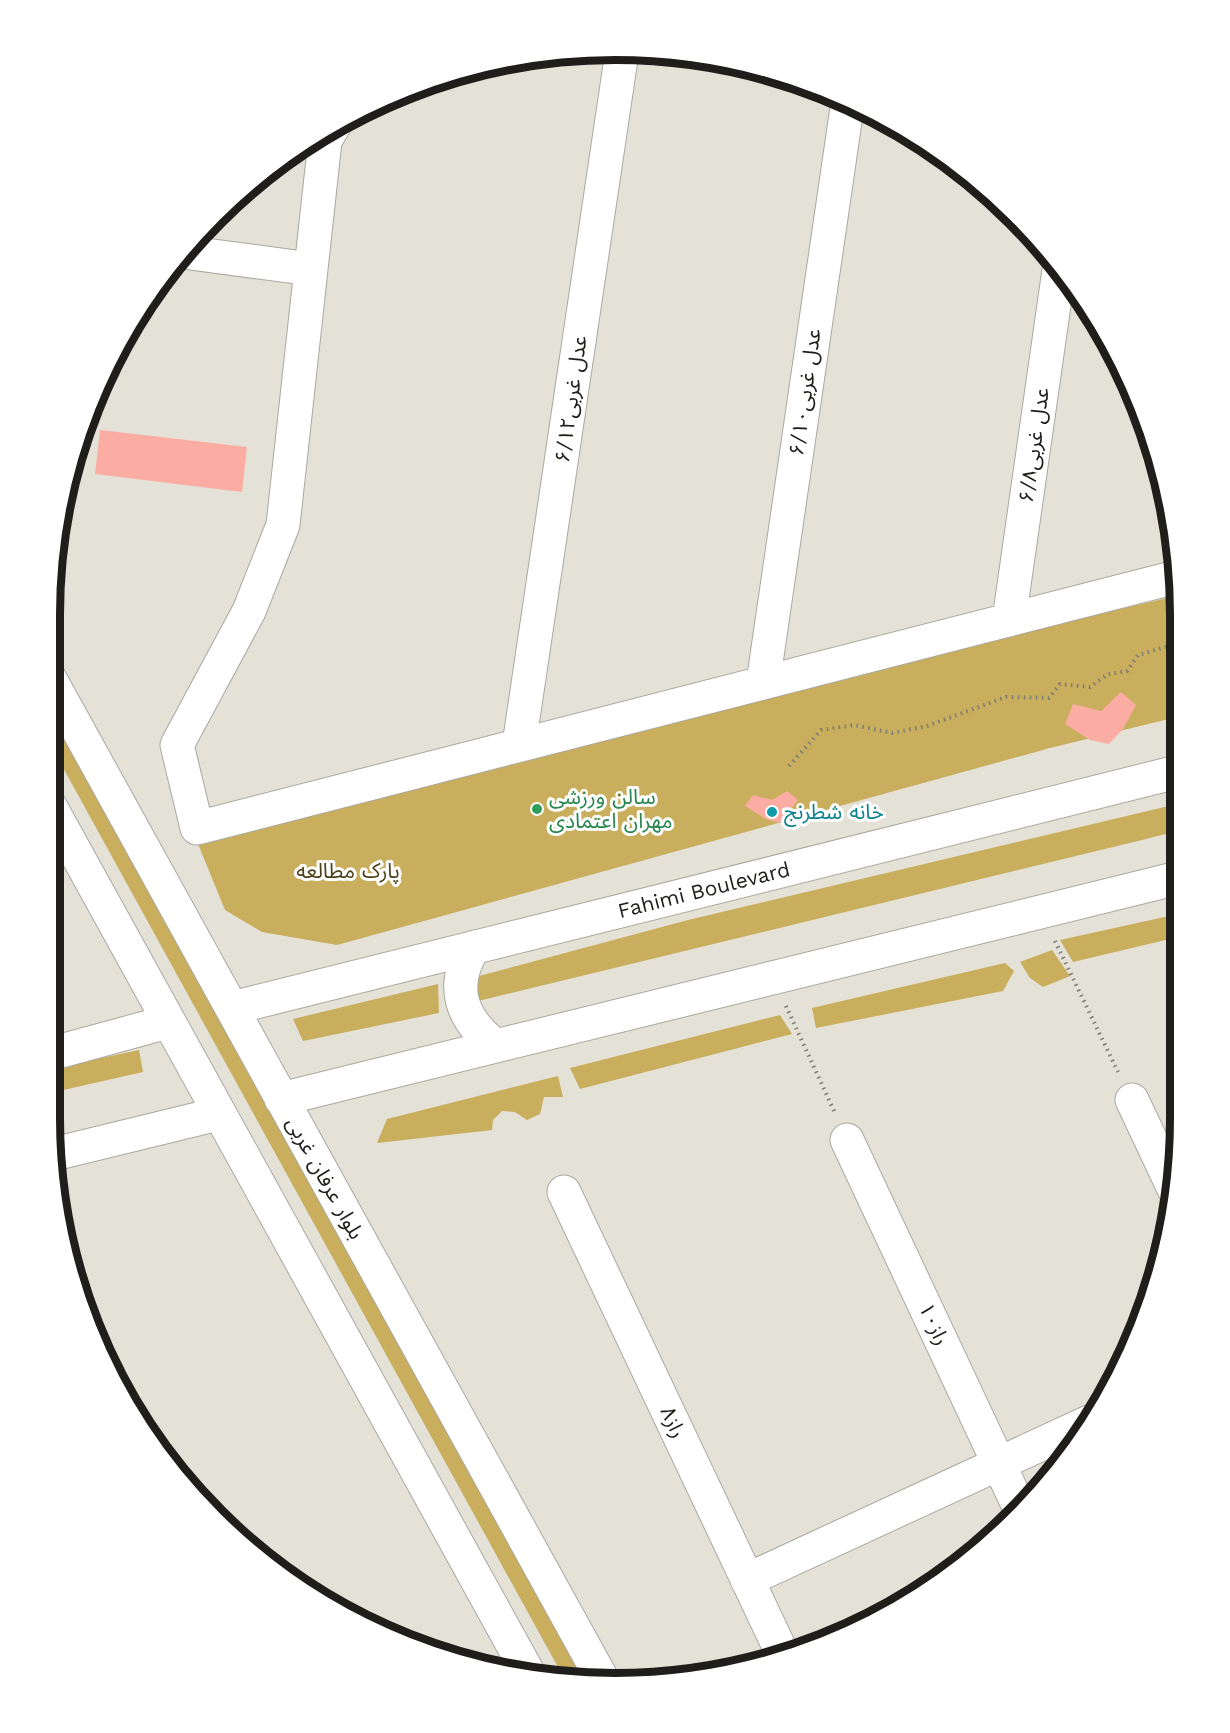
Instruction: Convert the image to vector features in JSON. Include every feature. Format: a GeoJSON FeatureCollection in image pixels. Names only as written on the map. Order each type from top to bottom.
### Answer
{"type":"FeatureCollection","features":[{"type":"Feature","properties":{"kind":"street","name":"۶/۱۲عدل غربی"},"geometry":{"type":"LineString","coordinates":[[519,745],[621,60]]}},
{"type":"Feature","properties":{"kind":"street","name":"۶/۱۰عدل غربی"},"geometry":{"type":"LineString","coordinates":[[763,682],[847,111]]}},
{"type":"Feature","properties":{"kind":"street"},"geometry":{"type":"LineString","coordinates":[[325,142],[283,525],[249,611],[177,745],[197,828],[1169,578]]}},
{"type":"Feature","properties":{"kind":"street"},"geometry":{"type":"LineString","coordinates":[[194,254],[311,269]]}},
{"type":"Feature","properties":{"kind":"street","name":"۶/۸عدل غربی"},"geometry":{"type":"LineString","coordinates":[[1009,620],[1057,281]]}},
{"type":"Feature","properties":{"kind":"street","name":"بلوار عرفان غربی"},"geometry":{"type":"LineString","coordinates":[[60,697],[599,1673]]}},
{"type":"Feature","properties":{"kind":"street","name":"Fahimi Boulevard"},"geometry":{"type":"LineString","coordinates":[[232,1008],[1170,774]]}},
{"type":"Feature","properties":{"kind":"street"},"geometry":{"type":"LineString","coordinates":[[60,824],[524,1665]]}},
{"type":"Feature","properties":{"kind":"street"},"geometry":{"type":"LineString","coordinates":[[281,1099],[1170,880]]}},
{"type":"Feature","properties":{"kind":"street"},"geometry":{"type":"LineString","coordinates":[[474,947],[462,965],[459,982],[465,1007],[478,1032],[496,1046]]}},
{"type":"Feature","properties":{"kind":"street"},"geometry":{"type":"LineString","coordinates":[[60,1051],[167,1022]]}},
{"type":"Feature","properties":{"kind":"street"},"geometry":{"type":"LineString","coordinates":[[1132,1100],[1167,1174]]}},
{"type":"Feature","properties":{"kind":"street"},"geometry":{"type":"LineString","coordinates":[[61,1152],[218,1114]]}},
{"type":"Feature","properties":{"kind":"street","name":"راز۱۰"},"geometry":{"type":"LineString","coordinates":[[847,1140],[1016,1501]]}},
{"type":"Feature","properties":{"kind":"street","name":"راز۸"},"geometry":{"type":"LineString","coordinates":[[564,1192],[780,1648]]}},
{"type":"Feature","properties":{"kind":"street"},"geometry":{"type":"LineString","coordinates":[[747,1580],[1074,1429]]}},
{"type":"Feature","properties":{"kind":"path"},"geometry":{"type":"LineString","coordinates":[[789,766],[821,730],[854,725],[892,733],[927,726],[1006,697],[1049,698],[1060,684],[1090,687],[1108,674],[1127,671],[1138,656],[1170,646]]}},
{"type":"Feature","properties":{"kind":"path"},"geometry":{"type":"LineString","coordinates":[[1041,912],[1132,1100]]}},
{"type":"Feature","properties":{"kind":"path"},"geometry":{"type":"LineString","coordinates":[[773,978],[847,1140]]}},
{"type":"Feature","properties":{"kind":"green space","name":"پارک مطالعه"},"geometry":{"type":"Polygon","coordinates":[[[1170,598],[1170,719],[1050,748],[337,945],[262,932],[225,910],[196,839],[814,680],[1170,598]]]}},
{"type":"Feature","properties":{"kind":"green space"},"geometry":{"type":"Polygon","coordinates":[[[60,718],[585,1672],[560,1670],[60,762],[60,718]]]}},
{"type":"Feature","properties":{"kind":"green space"},"geometry":{"type":"Polygon","coordinates":[[[1170,806],[1170,833],[1146,839],[478,1001],[468,979],[688,920],[1170,806]]]}},
{"type":"Feature","properties":{"kind":"green space"},"geometry":{"type":"Polygon","coordinates":[[[1170,916],[1170,939],[1073,962],[1060,940],[1170,916]]]}},
{"type":"Feature","properties":{"kind":"green space"},"geometry":{"type":"Polygon","coordinates":[[[1052,950],[1070,976],[1043,987],[1030,978],[1020,962],[1052,950]]]}},
{"type":"Feature","properties":{"kind":"green space"},"geometry":{"type":"Polygon","coordinates":[[[1005,963],[1014,971],[1003,991],[816,1028],[812,1008],[1005,963]]]}},
{"type":"Feature","properties":{"kind":"green space"},"geometry":{"type":"Polygon","coordinates":[[[438,984],[439,1013],[303,1041],[293,1019],[438,984]]]}},
{"type":"Feature","properties":{"kind":"green space"},"geometry":{"type":"Polygon","coordinates":[[[780,1015],[792,1034],[580,1089],[570,1068],[780,1015]]]}},
{"type":"Feature","properties":{"kind":"green space"},"geometry":{"type":"Polygon","coordinates":[[[139,1050],[143,1072],[60,1091],[60,1067],[139,1050]]]}},
{"type":"Feature","properties":{"kind":"green space"},"geometry":{"type":"Polygon","coordinates":[[[558,1076],[563,1097],[544,1097],[540,1114],[527,1120],[515,1112],[502,1111],[493,1120],[492,1130],[377,1143],[387,1119],[558,1076]]]}},
{"type":"Feature","properties":{"kind":"building"},"geometry":{"type":"Polygon","coordinates":[[[100,430],[247,447],[242,492],[95,474],[100,430]]]}},
{"type":"Feature","properties":{"kind":"building"},"geometry":{"type":"Polygon","coordinates":[[[1121,692],[1136,705],[1123,729],[1109,744],[1090,740],[1065,724],[1073,704],[1101,711],[1121,692]]]}},
{"type":"Feature","properties":{"kind":"building","name":"خانه شطرنج"},"geometry":{"type":"Polygon","coordinates":[[[787,791],[798,800],[780,823],[766,819],[745,806],[753,795],[772,800],[787,791]]]}},
{"type":"Feature","properties":{"kind":"place","name":"سالن ورزشی مهران اعتمادی"},"geometry":{"type":"Point","coordinates":[537,809]}},
{"type":"Feature","properties":{"kind":"place","name":"خانه شطرنج"},"geometry":{"type":"Point","coordinates":[772,812]}}]}
